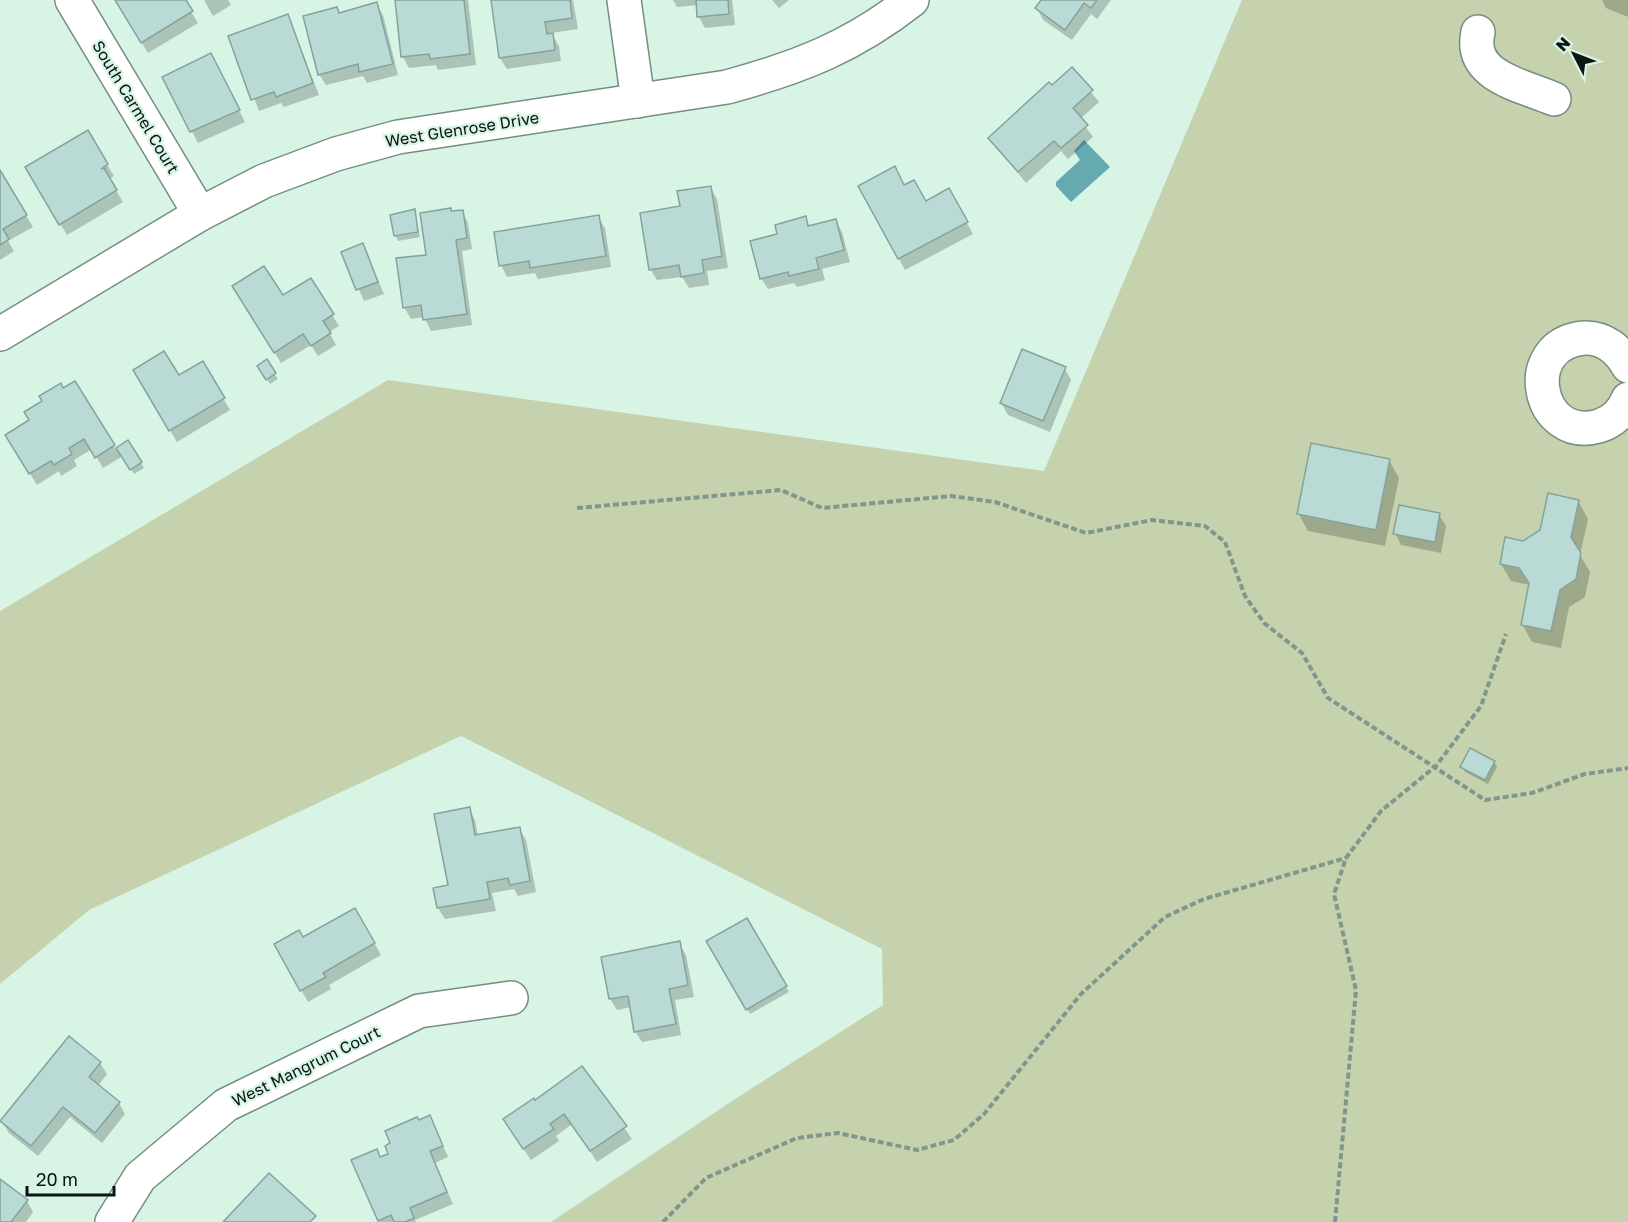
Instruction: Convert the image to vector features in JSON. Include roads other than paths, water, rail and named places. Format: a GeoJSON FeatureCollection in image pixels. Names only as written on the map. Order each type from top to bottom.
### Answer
{"type":"FeatureCollection","features":[{"type":"Feature","properties":{"kind":"street","name":"South Carmel Court"},"geometry":{"type":"LineString","coordinates":[[72,0],[200,214]]}},
{"type":"Feature","properties":{"kind":"street"},"geometry":{"type":"LineString","coordinates":[[624,0],[638,102]]}},
{"type":"Feature","properties":{"kind":"street","name":"West Glenrose Drive"},"geometry":{"type":"LineString","coordinates":[[0,334],[200,214],[274,177],[336,154],[398,137],[638,102],[727,87],[777,74],[838,49],[876,28],[912,0]]}},
{"type":"Feature","properties":{"kind":"street"},"geometry":{"type":"LineString","coordinates":[[1478,32],[1476,51],[1485,68],[1554,99]]}},
{"type":"Feature","properties":{"kind":"street"},"geometry":{"type":"LineString","coordinates":[[1628,366],[1616,349],[1597,339],[1586,338],[1570,341],[1559,347],[1545,365],[1542,375],[1545,401],[1554,414],[1572,426],[1595,427],[1605,424],[1622,410],[1628,399]]}},
{"type":"Feature","properties":{"kind":"street","name":"West Mangrum Court"},"geometry":{"type":"LineString","coordinates":[[112,1222],[140,1177],[226,1105],[419,1011],[511,998]]}},
{"type":"Feature","properties":{"kind":"water"},"geometry":{"type":"Polygon","coordinates":[[[1084,140],[1110,167],[1071,202],[1056,186],[1056,182],[1080,160],[1074,151],[1084,140]]]}}]}
